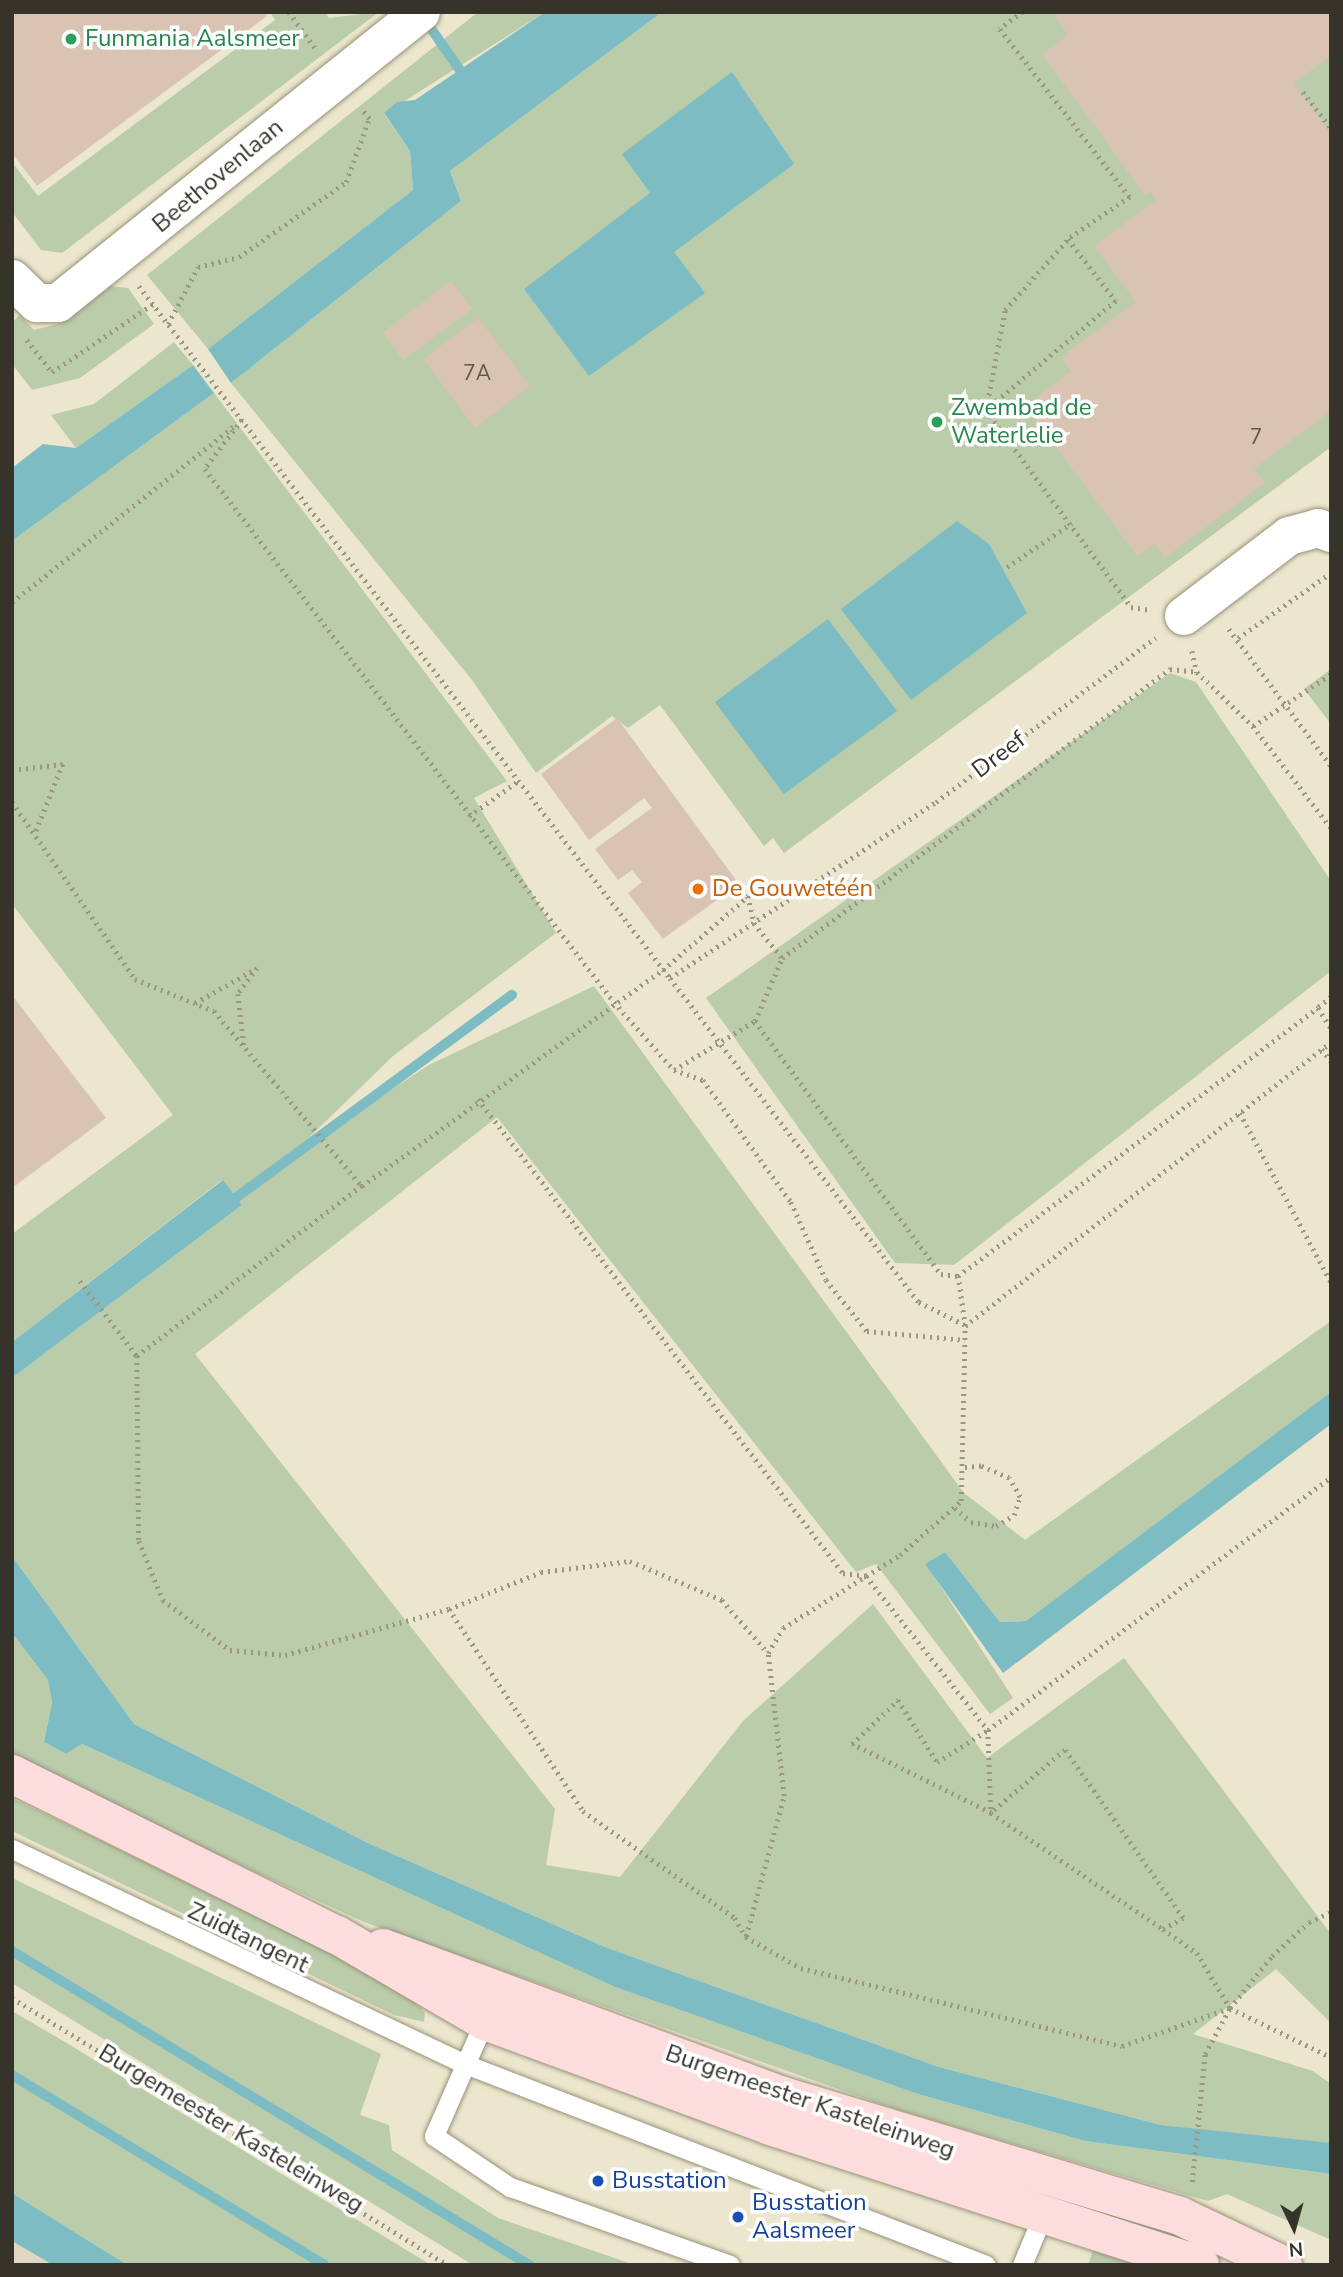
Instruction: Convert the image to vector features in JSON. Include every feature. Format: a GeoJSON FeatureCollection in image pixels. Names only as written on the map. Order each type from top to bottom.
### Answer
{"type":"FeatureCollection","features":[{"type":"Feature","properties":{"kind":"main road","name":"Burgemeester Kasteleinweg"},"geometry":{"type":"LineString","coordinates":[[12,1774],[337,1935],[417,1957],[491,2006],[770,2126],[1049,2196],[1180,2216],[1283,2265]]}},
{"type":"Feature","properties":{"kind":"main road","name":"Burgemeester Kasteleinweg"},"geometry":{"type":"LineString","coordinates":[[1049,2196],[1200,2265]]}},
{"type":"Feature","properties":{"kind":"street","name":"Beethovenlaan"},"geometry":{"type":"LineString","coordinates":[[12,279],[37,303],[58,303],[120,260],[336,76],[421,12]]}},
{"type":"Feature","properties":{"kind":"street"},"geometry":{"type":"LineString","coordinates":[[1184,616],[1289,536],[1318,528],[1331,533]]}},
{"type":"Feature","properties":{"kind":"lane","name":"Zuidtangent"},"geometry":{"type":"LineString","coordinates":[[12,1849],[284,1983],[465,2064]]}},
{"type":"Feature","properties":{"kind":"lane"},"geometry":{"type":"LineString","coordinates":[[491,2006],[434,2136],[510,2187],[730,2265]]}},
{"type":"Feature","properties":{"kind":"lane"},"geometry":{"type":"LineString","coordinates":[[465,2064],[986,2265]]}},
{"type":"Feature","properties":{"kind":"lane"},"geometry":{"type":"LineString","coordinates":[[1023,2265],[1049,2196]]}},
{"type":"Feature","properties":{"kind":"path"},"geometry":{"type":"LineString","coordinates":[[168,324],[198,267],[239,257],[346,182],[369,119],[289,12]]}},
{"type":"Feature","properties":{"kind":"path"},"geometry":{"type":"LineString","coordinates":[[1023,12],[1000,29],[1130,197],[1068,239],[1005,310],[986,410],[1072,523],[1131,607],[1184,616],[1211,616],[1238,638],[1331,766]]}},
{"type":"Feature","properties":{"kind":"path"},"geometry":{"type":"LineString","coordinates":[[1303,92],[1331,128]]}},
{"type":"Feature","properties":{"kind":"path"},"geometry":{"type":"LineString","coordinates":[[986,410],[1116,301],[1068,239]]}},
{"type":"Feature","properties":{"kind":"path"},"geometry":{"type":"LineString","coordinates":[[20,332],[52,373],[153,304],[663,970],[724,1044],[919,1302],[965,1326]]}},
{"type":"Feature","properties":{"kind":"path"},"geometry":{"type":"LineString","coordinates":[[12,602],[109,521],[242,420]]}},
{"type":"Feature","properties":{"kind":"path"},"geometry":{"type":"LineString","coordinates":[[242,420],[205,468],[614,1002],[674,1070],[703,1080],[791,1202],[825,1280],[867,1331],[965,1340]]}},
{"type":"Feature","properties":{"kind":"path"},"geometry":{"type":"LineString","coordinates":[[1007,567],[1072,523]]}},
{"type":"Feature","properties":{"kind":"path"},"geometry":{"type":"LineString","coordinates":[[1238,638],[1331,573]]}},
{"type":"Feature","properties":{"kind":"path","name":"Dreef"},"geometry":{"type":"LineString","coordinates":[[670,978],[936,802],[1184,616]]}},
{"type":"Feature","properties":{"kind":"path"},"geometry":{"type":"LineString","coordinates":[[674,1070],[724,1044],[755,1021],[782,958],[1170,669],[1197,672],[1253,726],[1331,828]]}},
{"type":"Feature","properties":{"kind":"path"},"geometry":{"type":"LineString","coordinates":[[1253,726],[1287,707],[1331,674]]}},
{"type":"Feature","properties":{"kind":"path"},"geometry":{"type":"LineString","coordinates":[[12,770],[63,764],[35,834]]}},
{"type":"Feature","properties":{"kind":"path"},"geometry":{"type":"LineString","coordinates":[[470,816],[518,781]]}},
{"type":"Feature","properties":{"kind":"path"},"geometry":{"type":"LineString","coordinates":[[12,802],[135,979],[214,1011],[362,1186]]}},
{"type":"Feature","properties":{"kind":"path"},"geometry":{"type":"LineString","coordinates":[[137,1356],[587,1019],[663,970],[748,896],[754,923],[782,958]]}},
{"type":"Feature","properties":{"kind":"path"},"geometry":{"type":"LineString","coordinates":[[194,1003],[257,968],[238,994],[244,1046]]}},
{"type":"Feature","properties":{"kind":"path"},"geometry":{"type":"LineString","coordinates":[[755,1021],[941,1274],[958,1276],[1331,997]]}},
{"type":"Feature","properties":{"kind":"path"},"geometry":{"type":"LineString","coordinates":[[1318,1008],[1331,1028]]}},
{"type":"Feature","properties":{"kind":"path"},"geometry":{"type":"LineString","coordinates":[[965,1326],[1331,1042]]}},
{"type":"Feature","properties":{"kind":"path"},"geometry":{"type":"LineString","coordinates":[[1322,1049],[1331,1060]]}},
{"type":"Feature","properties":{"kind":"path"},"geometry":{"type":"LineString","coordinates":[[478,1099],[844,1573],[866,1576],[988,1730],[991,1813]]}},
{"type":"Feature","properties":{"kind":"path"},"geometry":{"type":"LineString","coordinates":[[1240,1113],[1331,1282]]}},
{"type":"Feature","properties":{"kind":"path"},"geometry":{"type":"LineString","coordinates":[[768,1653],[783,1628],[900,1555],[943,1522],[955,1508],[963,1468],[965,1349],[965,1326],[958,1276]]}},
{"type":"Feature","properties":{"kind":"path"},"geometry":{"type":"LineString","coordinates":[[80,1281],[137,1356],[139,1541],[163,1601],[230,1650],[285,1655],[449,1609],[541,1572],[630,1561],[722,1600],[768,1653],[783,1796],[746,1937]]}},
{"type":"Feature","properties":{"kind":"path"},"geometry":{"type":"LineString","coordinates":[[955,1508],[971,1522],[996,1526],[1014,1515],[1020,1497],[1009,1478],[981,1466],[963,1468]]}},
{"type":"Feature","properties":{"kind":"path"},"geometry":{"type":"LineString","coordinates":[[1331,1477],[988,1730],[937,1762],[898,1700],[852,1744],[991,1813],[1197,1953],[1230,2008],[1331,2057]]}},
{"type":"Feature","properties":{"kind":"path"},"geometry":{"type":"LineString","coordinates":[[449,1609],[583,1811],[662,1871],[735,1918],[746,1937],[801,1968],[1122,2046],[1230,2008]]}},
{"type":"Feature","properties":{"kind":"path"},"geometry":{"type":"LineString","coordinates":[[991,1813],[1065,1750],[1183,1918],[1163,1929]]}},
{"type":"Feature","properties":{"kind":"path"},"geometry":{"type":"LineString","coordinates":[[1193,2166],[1205,2054],[1230,2008],[1272,1956],[1309,1922],[1331,1912]]}},
{"type":"Feature","properties":{"kind":"path","name":"Burgemeester Kasteleinweg"},"geometry":{"type":"LineString","coordinates":[[12,1998],[448,2265]]}},
{"type":"Feature","properties":{"kind":"shaded area"},"geometry":{"type":"Polygon","coordinates":[[[12,2230],[72,2265],[12,2265],[12,2230]]]}},
{"type":"Feature","properties":{"kind":"green space"},"geometry":{"type":"Polygon","coordinates":[[[270,12],[325,12],[329,18],[379,12],[62,253],[41,250],[12,212],[12,162],[38,196],[275,20],[270,12]]]}},
{"type":"Feature","properties":{"kind":"green space"},"geometry":{"type":"Polygon","coordinates":[[[478,12],[545,12],[384,114],[410,151],[413,190],[208,349],[147,275],[478,12]]]}},
{"type":"Feature","properties":{"kind":"green space","name":"Zwembad de Waterlelie"},"geometry":{"type":"Polygon","coordinates":[[[662,12],[1331,12],[1331,447],[784,853],[773,838],[764,846],[660,705],[628,728],[612,716],[536,773],[472,680],[231,383],[461,201],[450,171],[662,12]]]}},
{"type":"Feature","properties":{"kind":"green space"},"geometry":{"type":"Polygon","coordinates":[[[109,286],[128,288],[154,324],[80,378],[32,390],[12,364],[12,322],[20,315],[34,330],[58,324],[109,286]]]}},
{"type":"Feature","properties":{"kind":"green space"},"geometry":{"type":"Polygon","coordinates":[[[174,342],[193,365],[76,448],[51,415],[94,404],[174,342]]]}},
{"type":"Feature","properties":{"kind":"green space"},"geometry":{"type":"Polygon","coordinates":[[[214,393],[507,781],[474,798],[556,933],[393,1056],[285,1161],[427,1066],[594,986],[964,1493],[1025,1540],[1331,1321],[1331,1392],[1026,1621],[1000,1622],[945,1552],[926,1564],[1013,1698],[990,1714],[876,1564],[856,1572],[497,1117],[195,1354],[555,1809],[546,1865],[620,1877],[743,1721],[873,1604],[987,1758],[1124,1658],[1331,1934],[1331,2023],[1276,1969],[1193,2034],[1313,2071],[1331,2084],[1331,2145],[1161,2125],[939,2067],[605,1947],[370,1844],[134,1724],[12,1556],[12,1378],[242,1205],[222,1180],[12,1342],[12,1234],[173,1115],[12,904],[12,541],[214,393]]]}},
{"type":"Feature","properties":{"kind":"green space"},"geometry":{"type":"Polygon","coordinates":[[[1331,669],[1331,724],[1304,689],[1331,669]]]}},
{"type":"Feature","properties":{"kind":"green space"},"geometry":{"type":"Polygon","coordinates":[[[1170,673],[1196,682],[1331,881],[1331,971],[954,1265],[895,1263],[706,998],[1170,673]]]}},
{"type":"Feature","properties":{"kind":"green space"},"geometry":{"type":"Polygon","coordinates":[[[12,1633],[48,1680],[52,1701],[44,1742],[66,1754],[82,1744],[615,1987],[918,2094],[1085,2141],[1331,2174],[1331,2240],[1227,2194],[1208,2201],[898,2110],[364,1922],[203,1848],[12,1754],[12,1633]]]}},
{"type":"Feature","properties":{"kind":"green space"},"geometry":{"type":"Polygon","coordinates":[[[12,1798],[322,1947],[414,2001],[425,2013],[424,2022],[394,2015],[12,1831],[12,1798]]]}},
{"type":"Feature","properties":{"kind":"green space"},"geometry":{"type":"Polygon","coordinates":[[[12,1878],[381,2054],[360,2115],[389,2125],[392,2150],[498,2218],[635,2265],[473,2265],[12,1983],[12,1878]]]}},
{"type":"Feature","properties":{"kind":"green space"},"geometry":{"type":"Polygon","coordinates":[[[12,2011],[431,2265],[128,2265],[12,2193],[12,2011]]]}},
{"type":"Feature","properties":{"kind":"green space"},"geometry":{"type":"Polygon","coordinates":[[[1093,2250],[1141,2265],[1088,2265],[1093,2250]]]}},
{"type":"Feature","properties":{"kind":"water"},"geometry":{"type":"Polygon","coordinates":[[[545,12],[662,12],[450,171],[461,201],[231,383],[208,349],[413,190],[410,151],[384,113],[397,102],[415,100],[545,12]]]}},
{"type":"Feature","properties":{"kind":"water"},"geometry":{"type":"Polygon","coordinates":[[[732,72],[794,164],[674,252],[705,293],[589,376],[524,289],[650,193],[622,154],[732,72]]]}},
{"type":"Feature","properties":{"kind":"water"},"geometry":{"type":"Polygon","coordinates":[[[193,365],[214,393],[12,541],[12,468],[43,444],[76,448],[193,365]]]}},
{"type":"Feature","properties":{"kind":"water"},"geometry":{"type":"Polygon","coordinates":[[[957,521],[989,544],[1027,613],[911,700],[841,609],[957,521]]]}},
{"type":"Feature","properties":{"kind":"water"},"geometry":{"type":"Polygon","coordinates":[[[828,619],[897,711],[784,794],[715,702],[828,619]]]}},
{"type":"Feature","properties":{"kind":"water"},"geometry":{"type":"Polygon","coordinates":[[[223,1180],[242,1205],[12,1378],[12,1342],[223,1180]]]}},
{"type":"Feature","properties":{"kind":"water"},"geometry":{"type":"Polygon","coordinates":[[[1331,1392],[1331,1424],[1003,1673],[925,1564],[945,1552],[1000,1622],[1026,1621],[1331,1392]]]}},
{"type":"Feature","properties":{"kind":"water"},"geometry":{"type":"Polygon","coordinates":[[[12,1556],[134,1724],[370,1844],[605,1947],[939,2067],[1161,2125],[1331,2143],[1331,2174],[1085,2141],[918,2094],[615,1987],[82,1744],[66,1754],[44,1742],[52,1702],[48,1680],[12,1633],[12,1556]]]}},
{"type":"Feature","properties":{"kind":"water"},"geometry":{"type":"Polygon","coordinates":[[[12,2193],[128,2265],[53,2265],[12,2241],[12,2193]]]}},
{"type":"Feature","properties":{"kind":"building"},"geometry":{"type":"Polygon","coordinates":[[[12,12],[265,12],[267,16],[37,186],[12,153],[12,12]]]}},
{"type":"Feature","properties":{"kind":"building"},"geometry":{"type":"Polygon","coordinates":[[[1058,12],[1331,12],[1331,56],[1294,83],[1331,134],[1331,411],[1254,469],[1265,483],[1165,558],[1155,544],[1137,556],[1025,406],[1071,371],[1061,357],[1136,302],[1094,246],[1156,200],[1151,191],[1145,195],[1042,54],[1068,35],[1054,15],[1058,12]]]}},
{"type":"Feature","properties":{"kind":"building"},"geometry":{"type":"Polygon","coordinates":[[[451,281],[472,309],[403,360],[383,332],[451,281]]]}},
{"type":"Feature","properties":{"kind":"building"},"geometry":{"type":"Polygon","coordinates":[[[478,318],[530,386],[475,428],[423,359],[478,318]]]}},
{"type":"Feature","properties":{"kind":"building"},"geometry":{"type":"Polygon","coordinates":[[[617,718],[739,884],[663,939],[628,893],[642,882],[632,870],[618,880],[595,849],[652,808],[644,798],[589,840],[541,774],[617,718]]]}},
{"type":"Feature","properties":{"kind":"building"},"geometry":{"type":"Polygon","coordinates":[[[12,995],[106,1118],[12,1188],[12,995]]]}},
{"type":"Feature","properties":{"kind":"waterway"},"geometry":{"type":"LineString","coordinates":[[423,17],[460,70]]}},
{"type":"Feature","properties":{"kind":"waterway"},"geometry":{"type":"LineString","coordinates":[[226,1205],[512,995]]}},
{"type":"Feature","properties":{"kind":"waterway"},"geometry":{"type":"LineString","coordinates":[[12,1951],[529,2265]]}},
{"type":"Feature","properties":{"kind":"waterway"},"geometry":{"type":"LineString","coordinates":[[12,2075],[324,2265]]}},
{"type":"Feature","properties":{"kind":"place","name":"Funmania Aalsmeer"},"geometry":{"type":"Point","coordinates":[71,39]}},
{"type":"Feature","properties":{"kind":"place","name":"Zwembad de Waterlelie"},"geometry":{"type":"Point","coordinates":[937,422]}},
{"type":"Feature","properties":{"kind":"place","name":"De Gouwetéén"},"geometry":{"type":"Point","coordinates":[698,889]}},
{"type":"Feature","properties":{"kind":"place","name":"Busstation"},"geometry":{"type":"Point","coordinates":[598,2181]}},
{"type":"Feature","properties":{"kind":"place","name":"Busstation Aalsmeer"},"geometry":{"type":"Point","coordinates":[738,2217]}}]}
